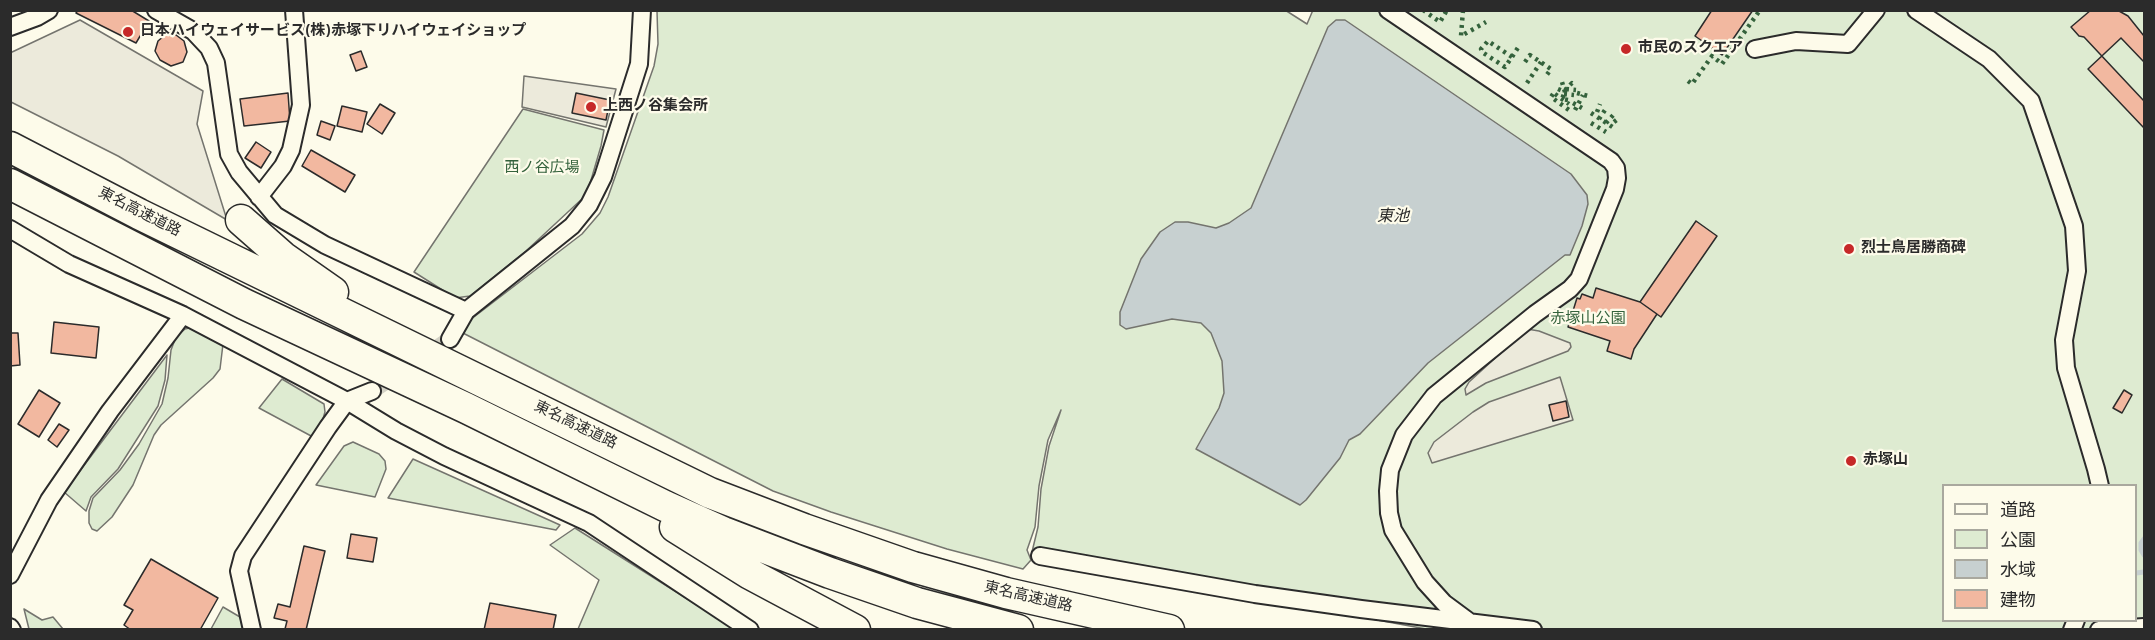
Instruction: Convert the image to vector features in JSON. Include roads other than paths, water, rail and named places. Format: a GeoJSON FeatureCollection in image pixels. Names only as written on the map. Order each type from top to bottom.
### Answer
{"type":"FeatureCollection","features":[{"type":"Feature","properties":{"kind":"highway","name":"東名高速道路"},"geometry":{"type":"LineString","coordinates":[[10,147],[139,214],[710,493],[913,567],[1006,593],[1169,630]]}},
{"type":"Feature","properties":{"kind":"highway"},"geometry":{"type":"LineString","coordinates":[[10,184],[244,303],[723,532],[917,603],[1018,630]]}},
{"type":"Feature","properties":{"kind":"highway"},"geometry":{"type":"LineString","coordinates":[[250,209],[283,257],[410,346]]}},
{"type":"Feature","properties":{"kind":"highway"},"geometry":{"type":"LineString","coordinates":[[556,453],[750,574],[855,630]]}},
{"type":"Feature","properties":{"kind":"street"},"geometry":{"type":"LineString","coordinates":[[10,27],[49,10]]}},
{"type":"Feature","properties":{"kind":"street"},"geometry":{"type":"LineString","coordinates":[[156,10],[193,31],[209,48],[216,63],[229,154],[239,171],[250,209]]}},
{"type":"Feature","properties":{"kind":"street"},"geometry":{"type":"LineString","coordinates":[[250,209],[283,166],[291,150],[301,105],[294,10]]}},
{"type":"Feature","properties":{"kind":"street"},"geometry":{"type":"LineString","coordinates":[[450,339],[466,311],[572,226],[589,205],[603,177],[639,64],[642,10]]}},
{"type":"Feature","properties":{"kind":"street"},"geometry":{"type":"LineString","coordinates":[[1388,10],[1611,160],[1616,168],[1615,189],[1579,279],[1570,289],[1535,314],[1434,396],[1404,435],[1390,470],[1389,513],[1393,530],[1401,546],[1425,582],[1443,603],[1471,626]]}},
{"type":"Feature","properties":{"kind":"street"},"geometry":{"type":"LineString","coordinates":[[1755,49],[1796,41],[1848,44],[1875,10]]}},
{"type":"Feature","properties":{"kind":"street"},"geometry":{"type":"LineString","coordinates":[[1916,10],[1989,59],[2031,101],[2074,226],[2076,271],[2064,340],[2066,368],[2100,484]]}},
{"type":"Feature","properties":{"kind":"street"},"geometry":{"type":"LineString","coordinates":[[250,209],[275,216],[325,245],[466,311]]}},
{"type":"Feature","properties":{"kind":"street"},"geometry":{"type":"LineString","coordinates":[[10,230],[69,264],[183,315],[347,401],[396,431],[444,456],[589,523],[750,630]]}},
{"type":"Feature","properties":{"kind":"street"},"geometry":{"type":"LineString","coordinates":[[10,575],[49,500],[110,411],[183,315]]}},
{"type":"Feature","properties":{"kind":"street"},"geometry":{"type":"LineString","coordinates":[[252,630],[238,571],[243,556],[347,401],[372,391]]}},
{"type":"Feature","properties":{"kind":"street"},"geometry":{"type":"LineString","coordinates":[[1040,556],[1255,594],[1471,626],[1533,630]]}},
{"type":"Feature","properties":{"kind":"street"},"geometry":{"type":"LineString","coordinates":[[2099,630],[2145,627]]}},
{"type":"Feature","properties":{"kind":"water","name":"東池"},"geometry":{"type":"Polygon","coordinates":[[[1336,20],[1345,20],[1571,174],[1587,195],[1588,204],[1570,255],[1565,255],[1428,363],[1360,434],[1349,440],[1340,458],[1300,505],[1196,449],[1219,408],[1224,393],[1222,361],[1211,333],[1201,323],[1172,319],[1126,329],[1120,325],[1120,312],[1141,259],[1160,232],[1175,222],[1188,222],[1216,228],[1229,223],[1251,208],[1328,27],[1336,20]]]}},
{"type":"Feature","properties":{"kind":"waterway"},"geometry":{"type":"LineString","coordinates":[[2144,539],[2141,543],[2144,555]]}},
{"type":"Feature","properties":{"kind":"waterway"},"geometry":{"type":"LineString","coordinates":[[2137,573],[2144,572]]}},
{"type":"Feature","properties":{"kind":"tunnel"},"geometry":{"type":"LineString","coordinates":[[372,391],[450,339]]}},
{"type":"Feature","properties":{"kind":"place","name":"日本ハイウェイサービス(株)赤塚下リハイウェイショップ"},"geometry":{"type":"Point","coordinates":[128,32]}},
{"type":"Feature","properties":{"kind":"place","name":"市民のスクエア"},"geometry":{"type":"Point","coordinates":[1626,49]}},
{"type":"Feature","properties":{"kind":"place","name":"上西ノ谷集会所"},"geometry":{"type":"Point","coordinates":[591,107]}},
{"type":"Feature","properties":{"kind":"place","name":"烈士鳥居勝商碑"},"geometry":{"type":"Point","coordinates":[1849,249]}},
{"type":"Feature","properties":{"kind":"place","name":"赤塚山"},"geometry":{"type":"Point","coordinates":[1851,461]}},
{"type":"Feature","properties":{"kind":"park label","name":"西ノ谷広場"},"geometry":{"type":"Point","coordinates":[542,169]}},
{"type":"Feature","properties":{"kind":"park label","name":"赤塚山公園"},"geometry":{"type":"Point","coordinates":[1588,320]}}]}
